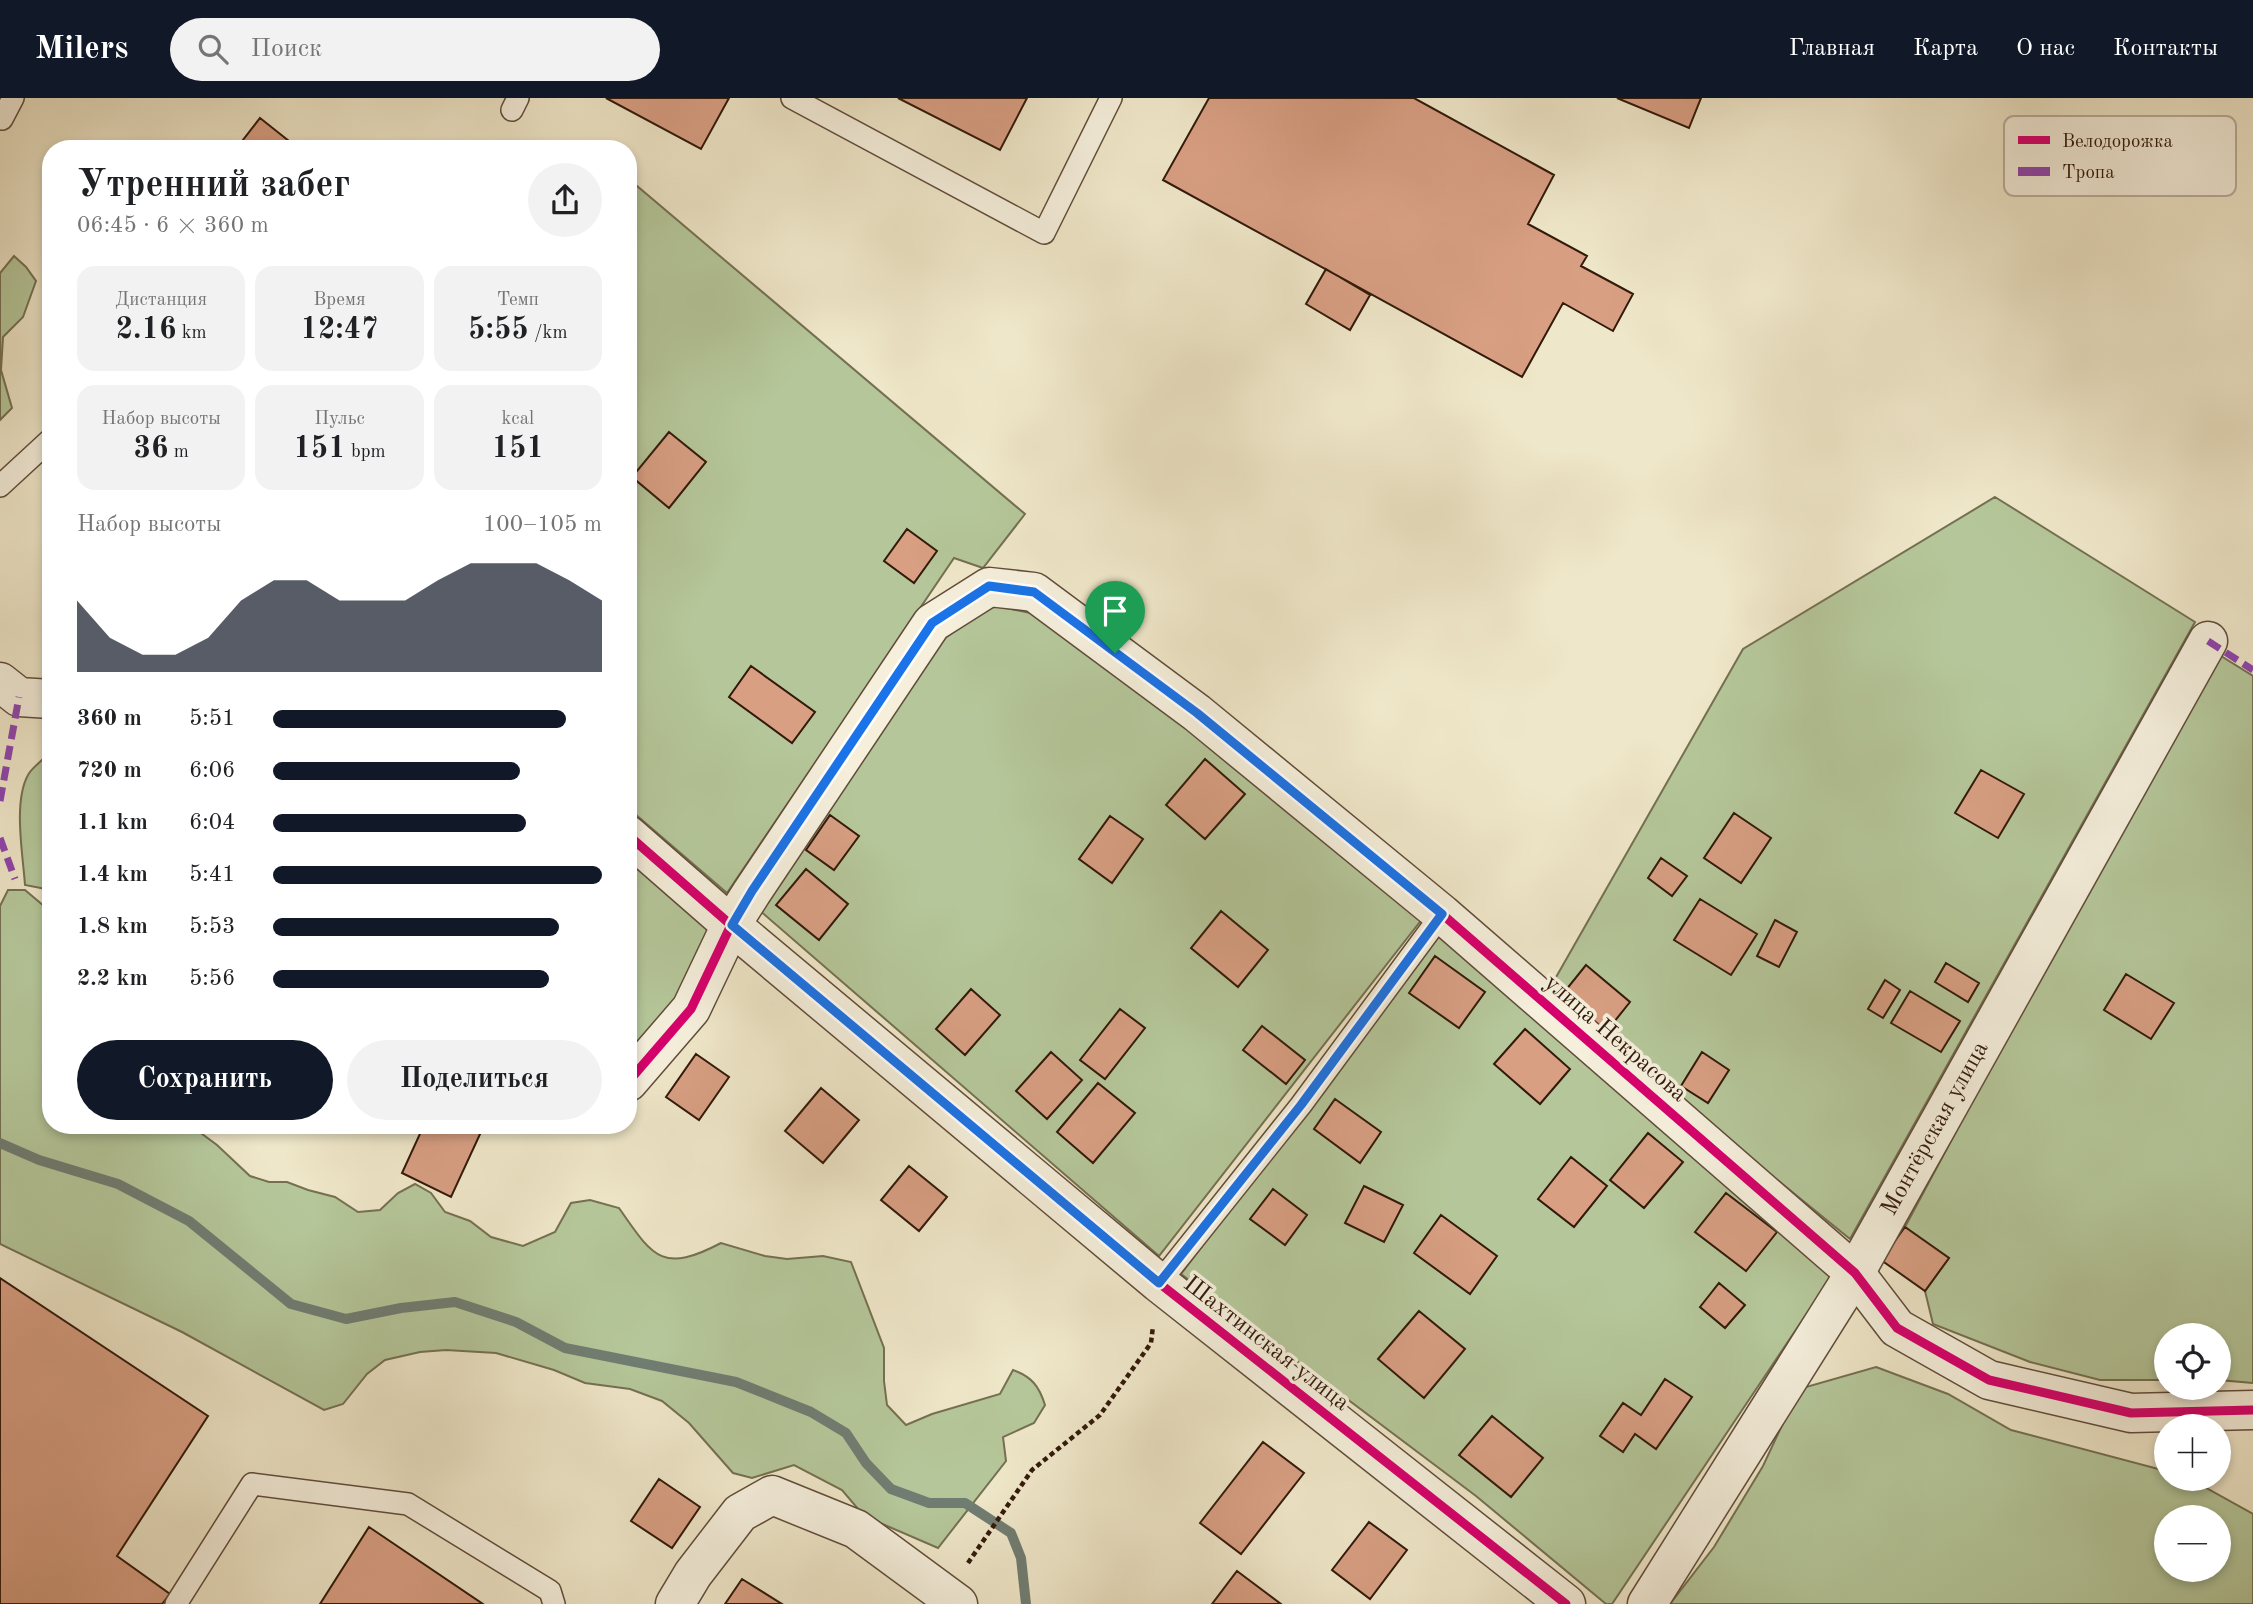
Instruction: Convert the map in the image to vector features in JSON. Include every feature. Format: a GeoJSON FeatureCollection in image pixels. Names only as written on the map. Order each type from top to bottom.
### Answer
{"type":"FeatureCollection","features":[{"type":"Feature","properties":{"kind":"street","name":"улица Некрасова"},"geometry":{"type":"LineString","coordinates":[[732,925],[932,623],[989,586],[1034,592],[1197,713],[1442,914],[1855,1273],[1897,1328],[1989,1380],[2131,1413],[2253,1410]]}},
{"type":"Feature","properties":{"kind":"street","name":"Монтёрская улица"},"geometry":{"type":"LineString","coordinates":[[1647,1604],[1855,1273],[2208,641]]}},
{"type":"Feature","properties":{"kind":"street","name":"Шахтинская улица"},"geometry":{"type":"LineString","coordinates":[[637,843],[1159,1283],[1566,1604]]}},
{"type":"Feature","properties":{"kind":"street"},"geometry":{"type":"LineString","coordinates":[[637,1072],[691,1009],[732,925]]}},
{"type":"Feature","properties":{"kind":"street"},"geometry":{"type":"LineString","coordinates":[[675,1604],[693,1574],[740,1513],[772,1495],[856,1529],[958,1604]]}},
{"type":"Feature","properties":{"kind":"lane"},"geometry":{"type":"LineString","coordinates":[[0,118],[2,119],[13,98]]}},
{"type":"Feature","properties":{"kind":"lane"},"geometry":{"type":"LineString","coordinates":[[792,98],[1044,233],[1111,98]]}},
{"type":"Feature","properties":{"kind":"lane"},"geometry":{"type":"LineString","coordinates":[[0,486],[42,450]]}},
{"type":"Feature","properties":{"kind":"lane"},"geometry":{"type":"LineString","coordinates":[[1159,1283],[1301,1105],[1442,914]]}},
{"type":"Feature","properties":{"kind":"lane"},"geometry":{"type":"LineString","coordinates":[[176,1604],[252,1484],[408,1504],[550,1591],[554,1604]]}},
{"type":"Feature","properties":{"kind":"path"},"geometry":{"type":"LineString","coordinates":[[965,1567],[1032,1470],[1100,1415],[1151,1343],[1159,1283]]}},
{"type":"Feature","properties":{"kind":"green space"},"geometry":{"type":"Polygon","coordinates":[[[637,186],[1025,514],[983,568],[954,558],[727,893],[637,816],[637,186]]]}},
{"type":"Feature","properties":{"kind":"green space"},"geometry":{"type":"Polygon","coordinates":[[[14,256],[36,281],[23,317],[3,337],[1,370],[12,408],[0,420],[0,273],[14,256]]]}},
{"type":"Feature","properties":{"kind":"green space"},"geometry":{"type":"Polygon","coordinates":[[[1995,497],[2195,622],[1850,1239],[1547,993],[1743,649],[1995,497]]]}},
{"type":"Feature","properties":{"kind":"green space"},"geometry":{"type":"Polygon","coordinates":[[[992,605],[1045,616],[1426,914],[1159,1256],[758,909],[942,640],[992,605]]]}},
{"type":"Feature","properties":{"kind":"green space"},"geometry":{"type":"Polygon","coordinates":[[[2213,651],[2253,676],[2253,1383],[2231,1381],[2231,1323],[2154,1323],[2154,1380],[2100,1380],[2030,1362],[1933,1324],[1925,1291],[1949,1258],[1905,1227],[2213,651]]]}},
{"type":"Feature","properties":{"kind":"green space"},"geometry":{"type":"Polygon","coordinates":[[[42,760],[42,888],[25,885],[20,814],[23,786],[29,773],[42,760]]]}},
{"type":"Feature","properties":{"kind":"green space"},"geometry":{"type":"Polygon","coordinates":[[[637,859],[711,928],[678,999],[637,1047],[637,859]]]}},
{"type":"Feature","properties":{"kind":"green space"},"geometry":{"type":"Polygon","coordinates":[[[8,890],[25,890],[42,904],[42,1134],[202,1134],[250,1176],[269,1182],[287,1182],[335,1197],[358,1212],[380,1210],[398,1193],[415,1184],[431,1193],[445,1212],[470,1221],[491,1237],[523,1246],[555,1232],[571,1203],[590,1200],[619,1208],[641,1238],[661,1256],[685,1258],[721,1243],[765,1256],[787,1259],[823,1256],[851,1262],[884,1348],[887,1405],[906,1425],[932,1414],[1000,1394],[1013,1370],[1034,1383],[1045,1405],[1034,1423],[1003,1437],[1006,1461],[938,1548],[864,1516],[842,1490],[794,1465],[752,1478],[733,1473],[689,1423],[662,1401],[630,1389],[585,1383],[554,1370],[496,1353],[446,1350],[420,1352],[385,1360],[367,1374],[343,1404],[324,1410],[182,1332],[0,1244],[0,906],[8,890]]]}},
{"type":"Feature","properties":{"kind":"green space"},"geometry":{"type":"Polygon","coordinates":[[[1440,932],[1834,1273],[1612,1604],[1606,1604],[1476,1496],[1181,1274],[1440,932]]]}},
{"type":"Feature","properties":{"kind":"green space"},"geometry":{"type":"Polygon","coordinates":[[[1876,1367],[1948,1394],[2011,1430],[2154,1468],[2154,1491],[2212,1491],[2253,1514],[2253,1604],[1670,1604],[1714,1547],[1763,1466],[1799,1389],[1876,1367]]]}},
{"type":"Feature","properties":{"kind":"building"},"geometry":{"type":"Polygon","coordinates":[[[606,98],[729,98],[701,149],[606,98]]]}},
{"type":"Feature","properties":{"kind":"building"},"geometry":{"type":"Polygon","coordinates":[[[898,98],[1027,98],[1000,150],[898,98]]]}},
{"type":"Feature","properties":{"kind":"building"},"geometry":{"type":"Polygon","coordinates":[[[1209,98],[1414,98],[1554,175],[1528,224],[1587,256],[1581,266],[1633,294],[1613,331],[1563,303],[1522,377],[1163,180],[1209,98]]]}},
{"type":"Feature","properties":{"kind":"building"},"geometry":{"type":"Polygon","coordinates":[[[1617,98],[1701,98],[1689,128],[1617,98]]]}},
{"type":"Feature","properties":{"kind":"building"},"geometry":{"type":"Polygon","coordinates":[[[260,118],[288,140],[243,140],[260,118]]]}},
{"type":"Feature","properties":{"kind":"building"},"geometry":{"type":"Polygon","coordinates":[[[1326,269],[1370,295],[1350,330],[1306,304],[1326,269]]]}},
{"type":"Feature","properties":{"kind":"building"},"geometry":{"type":"Polygon","coordinates":[[[669,432],[706,462],[669,508],[637,481],[637,471],[669,432]]]}},
{"type":"Feature","properties":{"kind":"building"},"geometry":{"type":"Polygon","coordinates":[[[907,529],[937,551],[914,583],[884,561],[907,529]]]}},
{"type":"Feature","properties":{"kind":"building"},"geometry":{"type":"Polygon","coordinates":[[[751,666],[815,712],[792,743],[729,697],[751,666]]]}},
{"type":"Feature","properties":{"kind":"building"},"geometry":{"type":"Polygon","coordinates":[[[1205,759],[1245,794],[1205,839],[1166,805],[1205,759]]]}},
{"type":"Feature","properties":{"kind":"building"},"geometry":{"type":"Polygon","coordinates":[[[1981,770],[2024,794],[1998,838],[1955,813],[1981,770]]]}},
{"type":"Feature","properties":{"kind":"building"},"geometry":{"type":"Polygon","coordinates":[[[1734,813],[1771,838],[1741,883],[1704,858],[1734,813]]]}},
{"type":"Feature","properties":{"kind":"building"},"geometry":{"type":"Polygon","coordinates":[[[830,815],[859,836],[834,870],[806,850],[830,815]]]}},
{"type":"Feature","properties":{"kind":"building"},"geometry":{"type":"Polygon","coordinates":[[[1110,816],[1143,839],[1112,883],[1079,859],[1110,816]]]}},
{"type":"Feature","properties":{"kind":"building"},"geometry":{"type":"Polygon","coordinates":[[[1661,858],[1687,876],[1672,896],[1648,878],[1661,858]]]}},
{"type":"Feature","properties":{"kind":"building"},"geometry":{"type":"Polygon","coordinates":[[[806,869],[848,904],[819,940],[776,905],[806,869]]]}},
{"type":"Feature","properties":{"kind":"building"},"geometry":{"type":"Polygon","coordinates":[[[1700,899],[1757,934],[1731,975],[1674,940],[1700,899]]]}},
{"type":"Feature","properties":{"kind":"building"},"geometry":{"type":"Polygon","coordinates":[[[1221,911],[1268,950],[1238,987],[1191,948],[1221,911]]]}},
{"type":"Feature","properties":{"kind":"building"},"geometry":{"type":"Polygon","coordinates":[[[1775,920],[1797,932],[1779,967],[1757,956],[1775,920]]]}},
{"type":"Feature","properties":{"kind":"building"},"geometry":{"type":"Polygon","coordinates":[[[1435,956],[1485,992],[1459,1028],[1409,993],[1435,956]]]}},
{"type":"Feature","properties":{"kind":"building"},"geometry":{"type":"Polygon","coordinates":[[[1946,963],[1979,983],[1968,1002],[1935,982],[1946,963]]]}},
{"type":"Feature","properties":{"kind":"building"},"geometry":{"type":"Polygon","coordinates":[[[1586,965],[1630,1002],[1602,1037],[1557,1001],[1586,965]]]}},
{"type":"Feature","properties":{"kind":"building"},"geometry":{"type":"Polygon","coordinates":[[[2126,974],[2174,1003],[2151,1039],[2104,1010],[2126,974]]]}},
{"type":"Feature","properties":{"kind":"building"},"geometry":{"type":"Polygon","coordinates":[[[1885,980],[1900,990],[1883,1018],[1868,1009],[1885,980]]]}},
{"type":"Feature","properties":{"kind":"building"},"geometry":{"type":"Polygon","coordinates":[[[971,989],[1000,1015],[965,1055],[936,1029],[971,989]]]}},
{"type":"Feature","properties":{"kind":"building"},"geometry":{"type":"Polygon","coordinates":[[[1910,991],[1960,1021],[1941,1052],[1891,1023],[1910,991]]]}},
{"type":"Feature","properties":{"kind":"building"},"geometry":{"type":"Polygon","coordinates":[[[1120,1009],[1145,1028],[1105,1079],[1080,1060],[1120,1009]]]}},
{"type":"Feature","properties":{"kind":"building"},"geometry":{"type":"Polygon","coordinates":[[[1262,1026],[1305,1060],[1286,1084],[1243,1050],[1262,1026]]]}},
{"type":"Feature","properties":{"kind":"building"},"geometry":{"type":"Polygon","coordinates":[[[1525,1029],[1570,1069],[1540,1104],[1494,1064],[1525,1029]]]}},
{"type":"Feature","properties":{"kind":"building"},"geometry":{"type":"Polygon","coordinates":[[[1051,1052],[1082,1080],[1047,1119],[1016,1091],[1051,1052]]]}},
{"type":"Feature","properties":{"kind":"building"},"geometry":{"type":"Polygon","coordinates":[[[1702,1052],[1729,1070],[1708,1103],[1681,1086],[1702,1052]]]}},
{"type":"Feature","properties":{"kind":"building"},"geometry":{"type":"Polygon","coordinates":[[[696,1054],[729,1077],[699,1120],[666,1097],[696,1054]]]}},
{"type":"Feature","properties":{"kind":"building"},"geometry":{"type":"Polygon","coordinates":[[[1098,1083],[1135,1113],[1093,1163],[1057,1132],[1098,1083]]]}},
{"type":"Feature","properties":{"kind":"building"},"geometry":{"type":"Polygon","coordinates":[[[821,1088],[859,1120],[823,1163],[785,1131],[821,1088]]]}},
{"type":"Feature","properties":{"kind":"building"},"geometry":{"type":"Polygon","coordinates":[[[1335,1099],[1381,1132],[1360,1163],[1314,1129],[1335,1099]]]}},
{"type":"Feature","properties":{"kind":"building"},"geometry":{"type":"Polygon","coordinates":[[[1648,1133],[1683,1162],[1644,1208],[1610,1180],[1648,1133]]]}},
{"type":"Feature","properties":{"kind":"building"},"geometry":{"type":"Polygon","coordinates":[[[420,1134],[480,1134],[451,1197],[402,1173],[420,1134]]]}},
{"type":"Feature","properties":{"kind":"building"},"geometry":{"type":"Polygon","coordinates":[[[1571,1157],[1607,1186],[1574,1227],[1538,1199],[1571,1157]]]}},
{"type":"Feature","properties":{"kind":"building"},"geometry":{"type":"Polygon","coordinates":[[[909,1166],[947,1197],[919,1231],[881,1200],[909,1166]]]}},
{"type":"Feature","properties":{"kind":"building"},"geometry":{"type":"Polygon","coordinates":[[[1364,1186],[1403,1205],[1384,1242],[1345,1223],[1364,1186]]]}},
{"type":"Feature","properties":{"kind":"building"},"geometry":{"type":"Polygon","coordinates":[[[1273,1189],[1307,1215],[1285,1245],[1250,1219],[1273,1189]]]}},
{"type":"Feature","properties":{"kind":"building"},"geometry":{"type":"Polygon","coordinates":[[[1726,1193],[1777,1232],[1746,1271],[1695,1232],[1726,1193]]]}},
{"type":"Feature","properties":{"kind":"building"},"geometry":{"type":"Polygon","coordinates":[[[1441,1215],[1497,1256],[1470,1294],[1414,1253],[1441,1215]]]}},
{"type":"Feature","properties":{"kind":"building"},"geometry":{"type":"Polygon","coordinates":[[[1905,1227],[1949,1258],[1925,1291],[1881,1260],[1905,1227]]]}},
{"type":"Feature","properties":{"kind":"building"},"geometry":{"type":"Polygon","coordinates":[[[0,1278],[208,1416],[117,1556],[170,1594],[162,1604],[0,1604],[0,1278]]]}},
{"type":"Feature","properties":{"kind":"building"},"geometry":{"type":"Polygon","coordinates":[[[1719,1283],[1745,1305],[1725,1328],[1700,1307],[1719,1283]]]}},
{"type":"Feature","properties":{"kind":"building"},"geometry":{"type":"Polygon","coordinates":[[[1419,1311],[1465,1349],[1424,1398],[1378,1359],[1419,1311]]]}},
{"type":"Feature","properties":{"kind":"building"},"geometry":{"type":"Polygon","coordinates":[[[1665,1379],[1692,1397],[1656,1449],[1635,1434],[1623,1452],[1600,1436],[1623,1403],[1641,1415],[1665,1379]]]}},
{"type":"Feature","properties":{"kind":"building"},"geometry":{"type":"Polygon","coordinates":[[[1492,1416],[1543,1458],[1511,1497],[1459,1455],[1492,1416]]]}},
{"type":"Feature","properties":{"kind":"building"},"geometry":{"type":"Polygon","coordinates":[[[1263,1442],[1304,1473],[1241,1554],[1200,1523],[1263,1442]]]}},
{"type":"Feature","properties":{"kind":"building"},"geometry":{"type":"Polygon","coordinates":[[[659,1479],[700,1507],[672,1548],[631,1521],[659,1479]]]}},
{"type":"Feature","properties":{"kind":"building"},"geometry":{"type":"Polygon","coordinates":[[[1369,1522],[1407,1550],[1370,1599],[1332,1570],[1369,1522]]]}},
{"type":"Feature","properties":{"kind":"building"},"geometry":{"type":"Polygon","coordinates":[[[369,1527],[483,1604],[320,1604],[369,1527]]]}},
{"type":"Feature","properties":{"kind":"building"},"geometry":{"type":"Polygon","coordinates":[[[1237,1571],[1281,1604],[1212,1604],[1237,1571]]]}},
{"type":"Feature","properties":{"kind":"building"},"geometry":{"type":"Polygon","coordinates":[[[742,1579],[782,1604],[725,1604],[742,1579]]]}},
{"type":"Feature","properties":{"kind":"waterway"},"geometry":{"type":"LineString","coordinates":[[0,1143],[39,1160],[118,1184],[189,1221],[291,1304],[346,1319],[401,1308],[455,1302],[516,1322],[565,1348],[736,1382],[811,1412],[846,1433],[866,1463],[891,1489],[929,1503],[965,1503],[1011,1533],[1021,1558],[1026,1604]]}},
{"type":"Feature","properties":{"kind":"marked path"},"geometry":{"type":"LineString","coordinates":[[2208,641],[2253,670]]}},
{"type":"Feature","properties":{"kind":"marked path"},"geometry":{"type":"LineString","coordinates":[[0,801],[19,697]]}},
{"type":"Feature","properties":{"kind":"marked path"},"geometry":{"type":"LineString","coordinates":[[0,838],[15,879]]}},
{"type":"Feature","properties":{"kind":"cycle path"},"geometry":{"type":"LineString","coordinates":[[637,1072],[691,1009],[731,925],[932,623],[989,587],[1034,592],[1197,713],[1442,914],[1855,1273],[1897,1328],[1989,1380],[2131,1413],[2253,1410]]}},
{"type":"Feature","properties":{"kind":"cycle path"},"geometry":{"type":"LineString","coordinates":[[637,843],[731,925],[1159,1283],[1566,1604]]}},
{"type":"Feature","properties":{"kind":"route"},"geometry":{"type":"LineString","coordinates":[[989,586],[1034,592],[1115,653],[1197,713],[1442,914],[1301,1105],[1159,1283],[732,925],[932,623],[989,586]]}}]}
